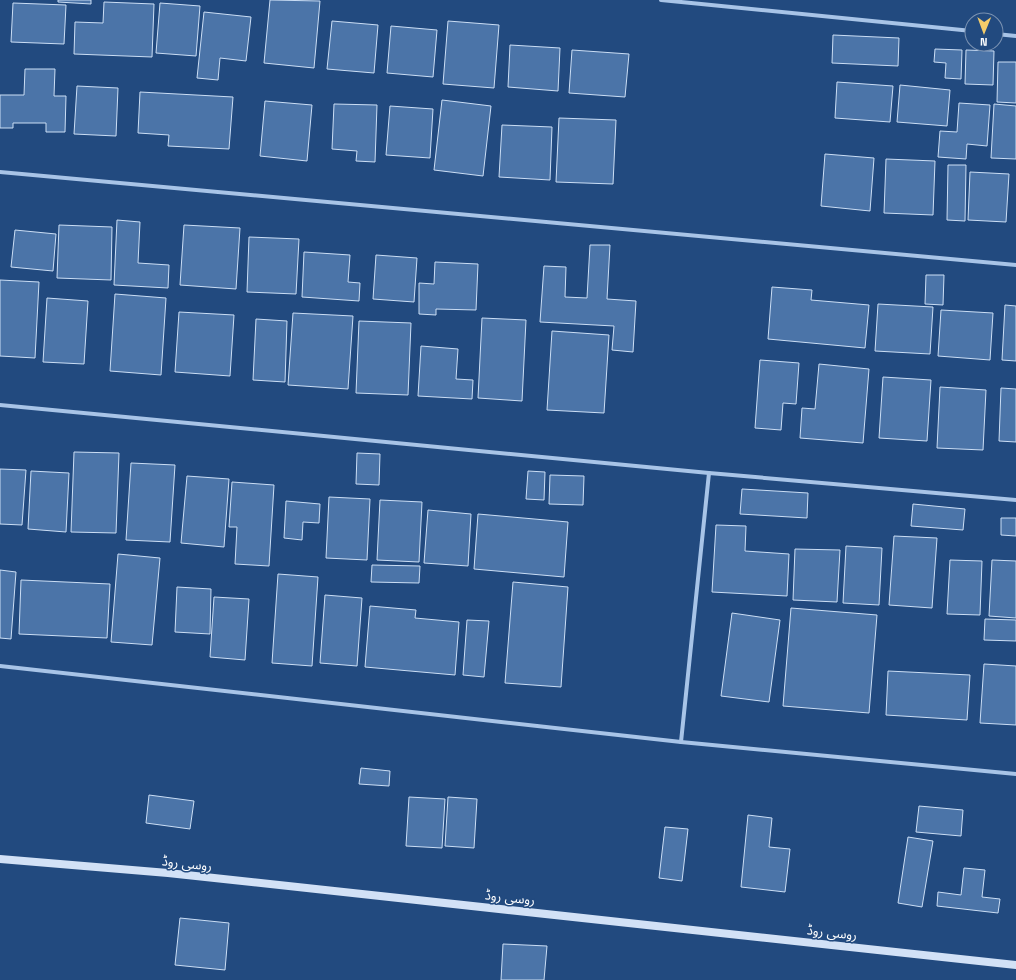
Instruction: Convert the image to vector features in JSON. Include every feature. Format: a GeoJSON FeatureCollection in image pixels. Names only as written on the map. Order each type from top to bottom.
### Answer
{"type":"FeatureCollection","features":[{"type":"Feature","properties":{"kind":"main road","name":"روسی روڈ"},"geometry":{"type":"LineString","coordinates":[[0,859],[168,873],[1016,965]]}},
{"type":"Feature","properties":{"kind":"street"},"geometry":{"type":"LineString","coordinates":[[661,0],[964,30]]}},
{"type":"Feature","properties":{"kind":"street"},"geometry":{"type":"LineString","coordinates":[[1004,35],[1016,36]]}},
{"type":"Feature","properties":{"kind":"street"},"geometry":{"type":"LineString","coordinates":[[0,172],[1016,265]]}},
{"type":"Feature","properties":{"kind":"street"},"geometry":{"type":"LineString","coordinates":[[0,405],[709,473],[1016,500]]}},
{"type":"Feature","properties":{"kind":"street"},"geometry":{"type":"LineString","coordinates":[[681,742],[709,473]]}},
{"type":"Feature","properties":{"kind":"street"},"geometry":{"type":"LineString","coordinates":[[0,666],[681,742],[1016,774]]}},
{"type":"Feature","properties":{"kind":"building"},"geometry":{"type":"Polygon","coordinates":[[[58,0],[91,0],[91,4],[58,2],[58,0]]]}},
{"type":"Feature","properties":{"kind":"building"},"geometry":{"type":"Polygon","coordinates":[[[270,0],[320,1],[314,68],[264,63],[270,0]]]}},
{"type":"Feature","properties":{"kind":"building"},"geometry":{"type":"Polygon","coordinates":[[[104,2],[154,4],[152,57],[74,54],[75,22],[103,23],[104,2]]]}},
{"type":"Feature","properties":{"kind":"building"},"geometry":{"type":"Polygon","coordinates":[[[13,3],[66,5],[64,44],[11,42],[13,3]]]}},
{"type":"Feature","properties":{"kind":"building"},"geometry":{"type":"Polygon","coordinates":[[[160,3],[200,6],[196,56],[156,53],[160,3]]]}},
{"type":"Feature","properties":{"kind":"building"},"geometry":{"type":"Polygon","coordinates":[[[204,12],[251,17],[246,61],[220,58],[218,80],[197,78],[204,12]]]}},
{"type":"Feature","properties":{"kind":"building"},"geometry":{"type":"Polygon","coordinates":[[[332,21],[378,25],[374,73],[327,69],[332,21]]]}},
{"type":"Feature","properties":{"kind":"building"},"geometry":{"type":"Polygon","coordinates":[[[448,21],[499,25],[494,88],[443,84],[448,21]]]}},
{"type":"Feature","properties":{"kind":"building"},"geometry":{"type":"Polygon","coordinates":[[[391,26],[437,30],[433,77],[387,73],[391,26]]]}},
{"type":"Feature","properties":{"kind":"building"},"geometry":{"type":"Polygon","coordinates":[[[833,35],[899,38],[898,66],[832,63],[833,35]]]}},
{"type":"Feature","properties":{"kind":"building"},"geometry":{"type":"Polygon","coordinates":[[[510,45],[560,48],[558,91],[508,87],[510,45]]]}},
{"type":"Feature","properties":{"kind":"building"},"geometry":{"type":"Polygon","coordinates":[[[935,49],[962,50],[961,79],[945,78],[946,63],[934,62],[935,49]]]}},
{"type":"Feature","properties":{"kind":"building"},"geometry":{"type":"Polygon","coordinates":[[[572,50],[629,54],[625,97],[569,93],[572,50]]]}},
{"type":"Feature","properties":{"kind":"building"},"geometry":{"type":"Polygon","coordinates":[[[966,52],[994,52],[993,85],[965,84],[966,52]]]}},
{"type":"Feature","properties":{"kind":"building"},"geometry":{"type":"Polygon","coordinates":[[[998,62],[1016,62],[1016,103],[997,102],[998,62]]]}},
{"type":"Feature","properties":{"kind":"building"},"geometry":{"type":"Polygon","coordinates":[[[25,69],[55,69],[54,96],[66,96],[65,132],[46,132],[46,123],[13,123],[13,128],[0,128],[0,95],[24,95],[25,69]]]}},
{"type":"Feature","properties":{"kind":"building"},"geometry":{"type":"Polygon","coordinates":[[[837,82],[893,86],[890,122],[835,118],[837,82]]]}},
{"type":"Feature","properties":{"kind":"building"},"geometry":{"type":"Polygon","coordinates":[[[900,85],[950,90],[947,126],[897,122],[900,85]]]}},
{"type":"Feature","properties":{"kind":"building"},"geometry":{"type":"Polygon","coordinates":[[[77,86],[118,88],[116,136],[74,134],[77,86]]]}},
{"type":"Feature","properties":{"kind":"building"},"geometry":{"type":"Polygon","coordinates":[[[140,92],[233,97],[229,149],[168,146],[169,135],[138,133],[140,92]]]}},
{"type":"Feature","properties":{"kind":"building"},"geometry":{"type":"Polygon","coordinates":[[[442,100],[491,106],[483,176],[434,170],[442,100]]]}},
{"type":"Feature","properties":{"kind":"building"},"geometry":{"type":"Polygon","coordinates":[[[265,101],[312,105],[307,161],[260,156],[265,101]]]}},
{"type":"Feature","properties":{"kind":"building"},"geometry":{"type":"Polygon","coordinates":[[[959,103],[990,105],[987,146],[967,144],[966,159],[938,157],[940,131],[957,132],[959,103]]]}},
{"type":"Feature","properties":{"kind":"building"},"geometry":{"type":"Polygon","coordinates":[[[334,104],[377,105],[375,162],[356,161],[357,151],[332,149],[334,104]]]}},
{"type":"Feature","properties":{"kind":"building"},"geometry":{"type":"Polygon","coordinates":[[[994,104],[1016,106],[1016,159],[991,158],[994,104]]]}},
{"type":"Feature","properties":{"kind":"building"},"geometry":{"type":"Polygon","coordinates":[[[390,106],[433,109],[430,158],[386,155],[390,106]]]}},
{"type":"Feature","properties":{"kind":"building"},"geometry":{"type":"Polygon","coordinates":[[[559,118],[616,120],[613,184],[556,182],[559,118]]]}},
{"type":"Feature","properties":{"kind":"building"},"geometry":{"type":"Polygon","coordinates":[[[502,125],[552,127],[550,180],[499,177],[502,125]]]}},
{"type":"Feature","properties":{"kind":"building"},"geometry":{"type":"Polygon","coordinates":[[[825,154],[874,158],[870,211],[821,206],[825,154]]]}},
{"type":"Feature","properties":{"kind":"building"},"geometry":{"type":"Polygon","coordinates":[[[886,159],[935,161],[933,215],[884,213],[886,159]]]}},
{"type":"Feature","properties":{"kind":"building"},"geometry":{"type":"Polygon","coordinates":[[[948,165],[966,165],[965,221],[947,220],[948,165]]]}},
{"type":"Feature","properties":{"kind":"building"},"geometry":{"type":"Polygon","coordinates":[[[970,172],[1009,174],[1006,222],[968,220],[970,172]]]}},
{"type":"Feature","properties":{"kind":"building"},"geometry":{"type":"Polygon","coordinates":[[[117,220],[140,222],[138,263],[169,265],[168,288],[114,285],[117,220]]]}},
{"type":"Feature","properties":{"kind":"building"},"geometry":{"type":"Polygon","coordinates":[[[59,225],[112,227],[111,280],[57,278],[59,225]]]}},
{"type":"Feature","properties":{"kind":"building"},"geometry":{"type":"Polygon","coordinates":[[[184,225],[240,228],[236,289],[180,285],[184,225]]]}},
{"type":"Feature","properties":{"kind":"building"},"geometry":{"type":"Polygon","coordinates":[[[15,230],[56,234],[53,271],[11,267],[15,230]]]}},
{"type":"Feature","properties":{"kind":"building"},"geometry":{"type":"Polygon","coordinates":[[[249,237],[299,239],[296,294],[247,292],[249,237]]]}},
{"type":"Feature","properties":{"kind":"building"},"geometry":{"type":"Polygon","coordinates":[[[590,245],[610,245],[607,299],[636,301],[633,352],[612,350],[614,326],[540,322],[544,266],[566,267],[565,297],[587,298],[590,245]]]}},
{"type":"Feature","properties":{"kind":"building"},"geometry":{"type":"Polygon","coordinates":[[[304,252],[350,255],[348,282],[360,283],[359,301],[302,297],[304,252]]]}},
{"type":"Feature","properties":{"kind":"building"},"geometry":{"type":"Polygon","coordinates":[[[376,255],[417,258],[414,302],[373,299],[376,255]]]}},
{"type":"Feature","properties":{"kind":"building"},"geometry":{"type":"Polygon","coordinates":[[[435,262],[478,264],[476,310],[436,309],[436,315],[419,314],[419,283],[434,284],[435,262]]]}},
{"type":"Feature","properties":{"kind":"building"},"geometry":{"type":"Polygon","coordinates":[[[926,275],[944,275],[943,305],[925,304],[926,275]]]}},
{"type":"Feature","properties":{"kind":"building"},"geometry":{"type":"Polygon","coordinates":[[[0,280],[39,282],[35,358],[0,356],[0,280]]]}},
{"type":"Feature","properties":{"kind":"building"},"geometry":{"type":"Polygon","coordinates":[[[772,287],[812,290],[811,300],[869,305],[865,348],[768,339],[772,287]]]}},
{"type":"Feature","properties":{"kind":"building"},"geometry":{"type":"Polygon","coordinates":[[[115,294],[166,298],[161,375],[110,371],[115,294]]]}},
{"type":"Feature","properties":{"kind":"building"},"geometry":{"type":"Polygon","coordinates":[[[47,298],[88,301],[84,364],[43,362],[47,298]]]}},
{"type":"Feature","properties":{"kind":"building"},"geometry":{"type":"Polygon","coordinates":[[[878,304],[933,307],[930,354],[875,351],[878,304]]]}},
{"type":"Feature","properties":{"kind":"building"},"geometry":{"type":"Polygon","coordinates":[[[1005,305],[1016,306],[1016,361],[1002,360],[1005,305]]]}},
{"type":"Feature","properties":{"kind":"building"},"geometry":{"type":"Polygon","coordinates":[[[941,310],[993,313],[990,360],[938,356],[941,310]]]}},
{"type":"Feature","properties":{"kind":"building"},"geometry":{"type":"Polygon","coordinates":[[[179,312],[234,315],[230,376],[175,372],[179,312]]]}},
{"type":"Feature","properties":{"kind":"building"},"geometry":{"type":"Polygon","coordinates":[[[293,313],[353,316],[348,389],[288,385],[293,313]]]}},
{"type":"Feature","properties":{"kind":"building"},"geometry":{"type":"Polygon","coordinates":[[[482,318],[526,320],[522,401],[478,398],[482,318]]]}},
{"type":"Feature","properties":{"kind":"building"},"geometry":{"type":"Polygon","coordinates":[[[256,319],[287,321],[285,382],[253,380],[256,319]]]}},
{"type":"Feature","properties":{"kind":"building"},"geometry":{"type":"Polygon","coordinates":[[[359,321],[411,323],[408,395],[356,393],[359,321]]]}},
{"type":"Feature","properties":{"kind":"building"},"geometry":{"type":"Polygon","coordinates":[[[552,331],[609,335],[604,413],[547,410],[552,331]]]}},
{"type":"Feature","properties":{"kind":"building"},"geometry":{"type":"Polygon","coordinates":[[[421,346],[458,349],[456,379],[473,380],[472,399],[418,396],[421,346]]]}},
{"type":"Feature","properties":{"kind":"building"},"geometry":{"type":"Polygon","coordinates":[[[760,360],[799,363],[796,404],[783,403],[781,430],[755,428],[760,360]]]}},
{"type":"Feature","properties":{"kind":"building"},"geometry":{"type":"Polygon","coordinates":[[[819,364],[869,369],[863,443],[800,438],[802,408],[815,409],[819,364]]]}},
{"type":"Feature","properties":{"kind":"building"},"geometry":{"type":"Polygon","coordinates":[[[883,377],[931,380],[927,441],[879,438],[883,377]]]}},
{"type":"Feature","properties":{"kind":"building"},"geometry":{"type":"Polygon","coordinates":[[[940,387],[986,390],[983,450],[937,448],[940,387]]]}},
{"type":"Feature","properties":{"kind":"building"},"geometry":{"type":"Polygon","coordinates":[[[1001,388],[1016,389],[1016,442],[999,441],[1001,388]]]}},
{"type":"Feature","properties":{"kind":"building"},"geometry":{"type":"Polygon","coordinates":[[[74,452],[119,453],[116,533],[71,532],[74,452]]]}},
{"type":"Feature","properties":{"kind":"building"},"geometry":{"type":"Polygon","coordinates":[[[357,453],[380,454],[379,485],[356,484],[357,453]]]}},
{"type":"Feature","properties":{"kind":"building"},"geometry":{"type":"Polygon","coordinates":[[[131,463],[175,465],[170,542],[126,540],[131,463]]]}},
{"type":"Feature","properties":{"kind":"building"},"geometry":{"type":"Polygon","coordinates":[[[0,469],[26,470],[22,525],[0,524],[0,469]]]}},
{"type":"Feature","properties":{"kind":"building"},"geometry":{"type":"Polygon","coordinates":[[[31,471],[69,473],[66,532],[28,529],[31,471]]]}},
{"type":"Feature","properties":{"kind":"building"},"geometry":{"type":"Polygon","coordinates":[[[528,471],[545,472],[544,500],[526,499],[528,471]]]}},
{"type":"Feature","properties":{"kind":"building"},"geometry":{"type":"Polygon","coordinates":[[[550,475],[584,476],[583,505],[549,504],[550,475]]]}},
{"type":"Feature","properties":{"kind":"building"},"geometry":{"type":"Polygon","coordinates":[[[187,476],[229,479],[224,547],[181,543],[187,476]]]}},
{"type":"Feature","properties":{"kind":"building"},"geometry":{"type":"Polygon","coordinates":[[[232,482],[274,485],[269,566],[235,564],[237,527],[229,527],[232,482]]]}},
{"type":"Feature","properties":{"kind":"building"},"geometry":{"type":"Polygon","coordinates":[[[742,489],[808,493],[807,518],[740,514],[742,489]]]}},
{"type":"Feature","properties":{"kind":"building"},"geometry":{"type":"Polygon","coordinates":[[[329,497],[370,499],[367,560],[326,558],[329,497]]]}},
{"type":"Feature","properties":{"kind":"building"},"geometry":{"type":"Polygon","coordinates":[[[380,500],[422,502],[419,562],[377,560],[380,500]]]}},
{"type":"Feature","properties":{"kind":"building"},"geometry":{"type":"Polygon","coordinates":[[[286,501],[320,504],[319,523],[303,522],[302,540],[284,538],[286,501]]]}},
{"type":"Feature","properties":{"kind":"building"},"geometry":{"type":"Polygon","coordinates":[[[913,504],[965,509],[963,530],[911,526],[913,504]]]}},
{"type":"Feature","properties":{"kind":"building"},"geometry":{"type":"Polygon","coordinates":[[[428,510],[471,514],[468,566],[424,563],[428,510]]]}},
{"type":"Feature","properties":{"kind":"building"},"geometry":{"type":"Polygon","coordinates":[[[478,514],[568,522],[564,577],[474,569],[478,514]]]}},
{"type":"Feature","properties":{"kind":"building"},"geometry":{"type":"Polygon","coordinates":[[[1001,518],[1016,518],[1016,536],[1001,535],[1001,518]]]}},
{"type":"Feature","properties":{"kind":"building"},"geometry":{"type":"Polygon","coordinates":[[[716,525],[746,526],[745,551],[789,554],[787,596],[712,592],[716,525]]]}},
{"type":"Feature","properties":{"kind":"building"},"geometry":{"type":"Polygon","coordinates":[[[894,536],[937,538],[932,608],[889,605],[894,536]]]}},
{"type":"Feature","properties":{"kind":"building"},"geometry":{"type":"Polygon","coordinates":[[[846,546],[882,548],[879,605],[843,603],[846,546]]]}},
{"type":"Feature","properties":{"kind":"building"},"geometry":{"type":"Polygon","coordinates":[[[795,549],[840,550],[837,602],[793,600],[795,549]]]}},
{"type":"Feature","properties":{"kind":"building"},"geometry":{"type":"Polygon","coordinates":[[[118,554],[160,558],[152,645],[111,642],[118,554]]]}},
{"type":"Feature","properties":{"kind":"building"},"geometry":{"type":"Polygon","coordinates":[[[950,560],[982,561],[980,615],[947,614],[950,560]]]}},
{"type":"Feature","properties":{"kind":"building"},"geometry":{"type":"Polygon","coordinates":[[[992,560],[1016,561],[1016,618],[989,616],[992,560]]]}},
{"type":"Feature","properties":{"kind":"building"},"geometry":{"type":"Polygon","coordinates":[[[372,565],[420,566],[419,583],[371,582],[372,565]]]}},
{"type":"Feature","properties":{"kind":"building"},"geometry":{"type":"Polygon","coordinates":[[[0,570],[16,572],[11,639],[0,638],[0,570]]]}},
{"type":"Feature","properties":{"kind":"building"},"geometry":{"type":"Polygon","coordinates":[[[278,574],[318,577],[312,666],[272,663],[278,574]]]}},
{"type":"Feature","properties":{"kind":"building"},"geometry":{"type":"Polygon","coordinates":[[[21,580],[110,584],[107,638],[19,634],[21,580]]]}},
{"type":"Feature","properties":{"kind":"building"},"geometry":{"type":"Polygon","coordinates":[[[513,582],[568,587],[561,687],[505,683],[513,582]]]}},
{"type":"Feature","properties":{"kind":"building"},"geometry":{"type":"Polygon","coordinates":[[[177,587],[211,589],[210,634],[175,632],[177,587]]]}},
{"type":"Feature","properties":{"kind":"building"},"geometry":{"type":"Polygon","coordinates":[[[325,595],[362,598],[357,666],[320,663],[325,595]]]}},
{"type":"Feature","properties":{"kind":"building"},"geometry":{"type":"Polygon","coordinates":[[[214,597],[249,599],[245,660],[210,657],[214,597]]]}},
{"type":"Feature","properties":{"kind":"building"},"geometry":{"type":"Polygon","coordinates":[[[370,606],[416,610],[415,618],[459,622],[455,675],[365,667],[370,606]]]}},
{"type":"Feature","properties":{"kind":"building"},"geometry":{"type":"Polygon","coordinates":[[[791,608],[877,615],[869,713],[783,706],[791,608]]]}},
{"type":"Feature","properties":{"kind":"building"},"geometry":{"type":"Polygon","coordinates":[[[732,613],[780,620],[769,702],[721,696],[732,613]]]}},
{"type":"Feature","properties":{"kind":"building"},"geometry":{"type":"Polygon","coordinates":[[[985,619],[1016,620],[1016,641],[984,640],[985,619]]]}},
{"type":"Feature","properties":{"kind":"building"},"geometry":{"type":"Polygon","coordinates":[[[467,620],[489,621],[484,677],[463,675],[467,620]]]}},
{"type":"Feature","properties":{"kind":"building"},"geometry":{"type":"Polygon","coordinates":[[[984,664],[1016,666],[1016,725],[980,723],[984,664]]]}},
{"type":"Feature","properties":{"kind":"building"},"geometry":{"type":"Polygon","coordinates":[[[888,671],[970,675],[967,720],[886,715],[888,671]]]}},
{"type":"Feature","properties":{"kind":"building"},"geometry":{"type":"Polygon","coordinates":[[[361,768],[390,771],[389,786],[359,784],[361,768]]]}},
{"type":"Feature","properties":{"kind":"building"},"geometry":{"type":"Polygon","coordinates":[[[149,795],[194,801],[190,829],[146,823],[149,795]]]}},
{"type":"Feature","properties":{"kind":"building"},"geometry":{"type":"Polygon","coordinates":[[[409,797],[445,799],[442,848],[406,846],[409,797]]]}},
{"type":"Feature","properties":{"kind":"building"},"geometry":{"type":"Polygon","coordinates":[[[448,797],[477,799],[474,848],[445,846],[448,797]]]}},
{"type":"Feature","properties":{"kind":"building"},"geometry":{"type":"Polygon","coordinates":[[[919,806],[963,810],[961,836],[916,832],[919,806]]]}},
{"type":"Feature","properties":{"kind":"building"},"geometry":{"type":"Polygon","coordinates":[[[748,815],[772,818],[769,847],[790,849],[785,892],[741,887],[748,815]]]}},
{"type":"Feature","properties":{"kind":"building"},"geometry":{"type":"Polygon","coordinates":[[[665,827],[688,829],[682,881],[659,878],[665,827]]]}},
{"type":"Feature","properties":{"kind":"building"},"geometry":{"type":"Polygon","coordinates":[[[908,837],[933,841],[922,907],[898,903],[908,837]]]}},
{"type":"Feature","properties":{"kind":"building"},"geometry":{"type":"Polygon","coordinates":[[[964,868],[985,870],[982,897],[1000,899],[998,913],[937,906],[938,892],[961,895],[964,868]]]}},
{"type":"Feature","properties":{"kind":"building"},"geometry":{"type":"Polygon","coordinates":[[[180,918],[229,923],[225,970],[175,965],[180,918]]]}},
{"type":"Feature","properties":{"kind":"building"},"geometry":{"type":"Polygon","coordinates":[[[503,944],[547,946],[544,980],[501,980],[503,944]]]}}]}
